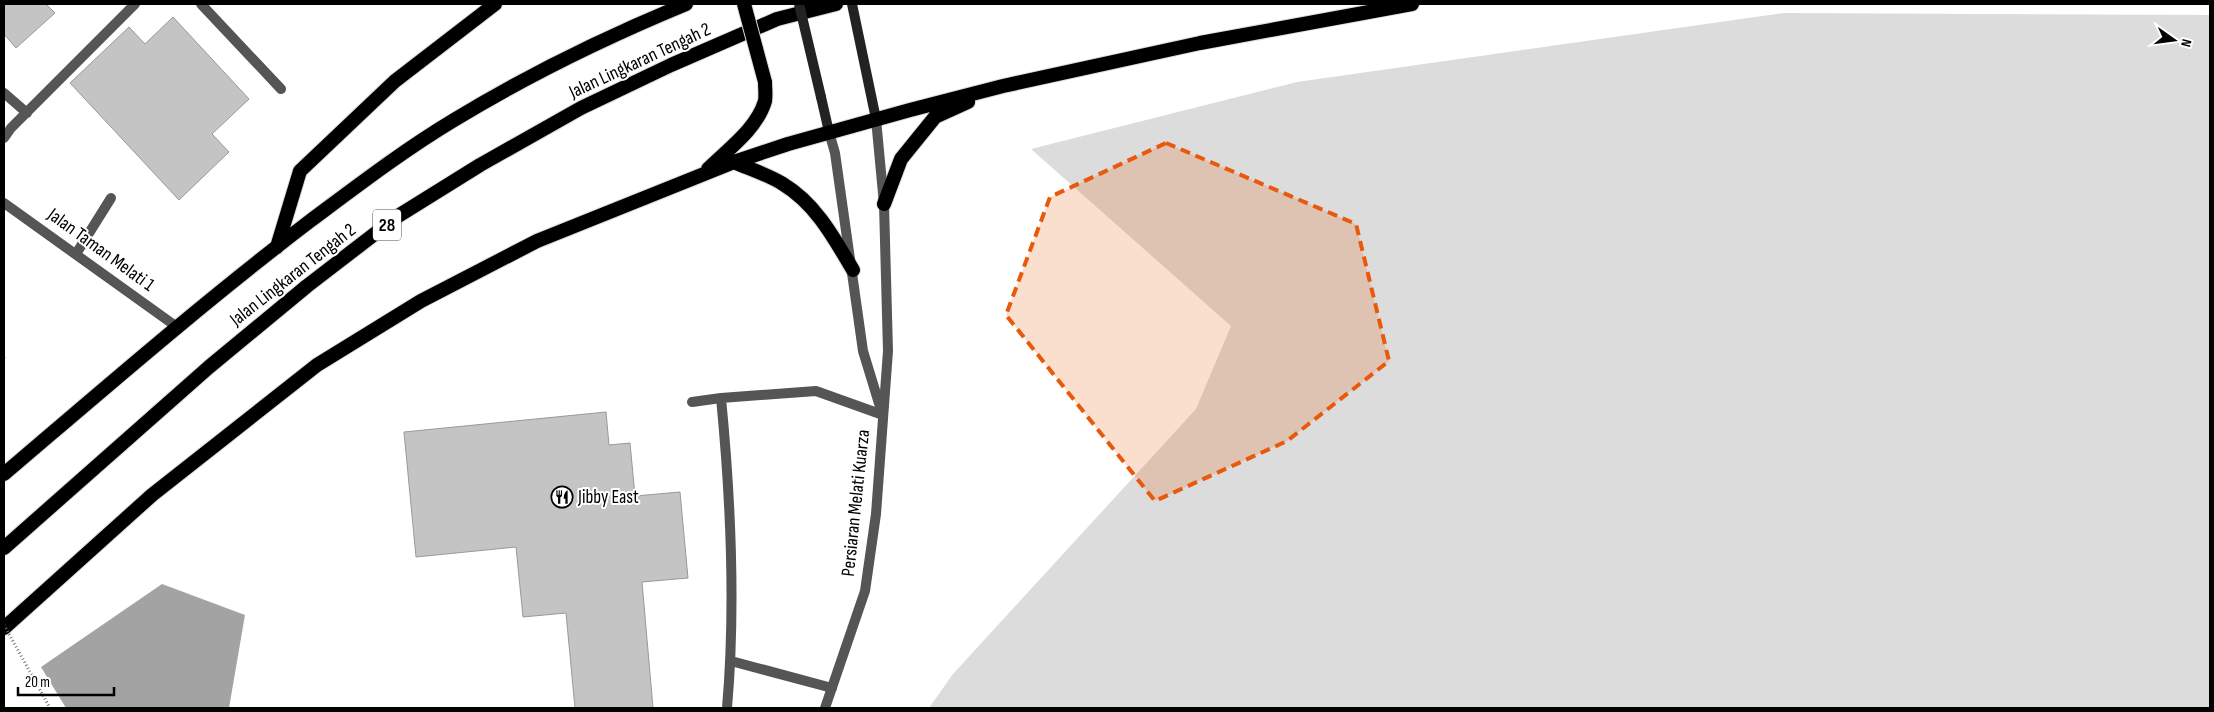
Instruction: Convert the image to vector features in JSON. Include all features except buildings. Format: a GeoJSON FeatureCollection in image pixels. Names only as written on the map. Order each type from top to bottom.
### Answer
{"type":"FeatureCollection","features":[{"type":"Feature","properties":{"kind":"highway"},"geometry":{"type":"LineString","coordinates":[[277,247],[300,172],[395,81],[495,4]]}},
{"type":"Feature","properties":{"kind":"highway","name":"Jalan Lingkaran Tengah 2"},"geometry":{"type":"LineString","coordinates":[[4,474],[177,327],[365,180],[453,120],[553,64],[638,23],[686,4]]}},
{"type":"Feature","properties":{"kind":"highway"},"geometry":{"type":"LineString","coordinates":[[703,174],[746,132],[759,115],[765,100],[765,82],[744,4]]}},
{"type":"Feature","properties":{"kind":"highway","name":"Jalan Lingkaran Tengah 2"},"geometry":{"type":"LineString","coordinates":[[4,548],[209,366],[307,286],[398,216],[480,164],[581,108],[671,65],[777,19],[836,4]]}},
{"type":"Feature","properties":{"kind":"highway"},"geometry":{"type":"LineString","coordinates":[[4,627],[152,494],[317,366],[421,302],[537,241],[734,162],[830,132],[1003,86],[1200,43],[1412,4]]}},
{"type":"Feature","properties":{"kind":"highway"},"geometry":{"type":"LineString","coordinates":[[884,204],[900,159],[935,117],[1003,86]]}},
{"type":"Feature","properties":{"kind":"highway"},"geometry":{"type":"LineString","coordinates":[[734,162],[783,184],[803,199],[824,221],[853,270]]}},
{"type":"Feature","properties":{"kind":"main road"},"geometry":{"type":"LineString","coordinates":[[799,4],[830,132]]}},
{"type":"Feature","properties":{"kind":"main road"},"geometry":{"type":"LineString","coordinates":[[852,4],[876,120]]}},
{"type":"Feature","properties":{"kind":"street"},"geometry":{"type":"LineString","coordinates":[[4,138],[26,113],[135,4]]}},
{"type":"Feature","properties":{"kind":"street"},"geometry":{"type":"LineString","coordinates":[[201,4],[281,89]]}},
{"type":"Feature","properties":{"kind":"street"},"geometry":{"type":"LineString","coordinates":[[4,93],[26,113]]}},
{"type":"Feature","properties":{"kind":"street","name":"Persiaran Melati Kuarza"},"geometry":{"type":"LineString","coordinates":[[825,708],[865,591],[876,514],[888,351],[884,204],[876,120]]}},
{"type":"Feature","properties":{"kind":"street","name":"Persiaran Melati Kuarza"},"geometry":{"type":"LineString","coordinates":[[830,132],[853,270],[863,351],[883,416]]}},
{"type":"Feature","properties":{"kind":"street"},"geometry":{"type":"LineString","coordinates":[[76,254],[111,198]]}},
{"type":"Feature","properties":{"kind":"street","name":"Jalan Taman Melati 1"},"geometry":{"type":"LineString","coordinates":[[4,203],[177,327]]}},
{"type":"Feature","properties":{"kind":"street"},"geometry":{"type":"LineString","coordinates":[[692,402],[816,391],[883,416]]}},
{"type":"Feature","properties":{"kind":"street"},"geometry":{"type":"LineString","coordinates":[[721,398],[730,486],[731,662],[727,708]]}},
{"type":"Feature","properties":{"kind":"street"},"geometry":{"type":"LineString","coordinates":[[731,662],[832,688]]}},
{"type":"Feature","properties":{"kind":"path"},"geometry":{"type":"LineString","coordinates":[[4,627],[50,708]]}},
{"type":"Feature","properties":{"kind":"highlighted area"},"geometry":{"type":"Polygon","coordinates":[[[1166,143],[1356,224],[1389,361],[1287,441],[1155,501],[1006,315],[1050,197],[1166,143]]]}},
{"type":"Feature","properties":{"kind":"shaded area"},"geometry":{"type":"Polygon","coordinates":[[[1784,13],[2210,15],[2210,708],[929,708],[953,674],[1196,409],[1231,326],[1031,149],[1297,82],[1784,13]]]}},
{"type":"Feature","properties":{"kind":"shaded area"},"geometry":{"type":"Polygon","coordinates":[[[162,584],[245,615],[229,708],[66,708],[41,667],[162,584]]]}},
{"type":"Feature","properties":{"kind":"place","name":"Jibby East"},"geometry":{"type":"Point","coordinates":[562,497]}}]}
